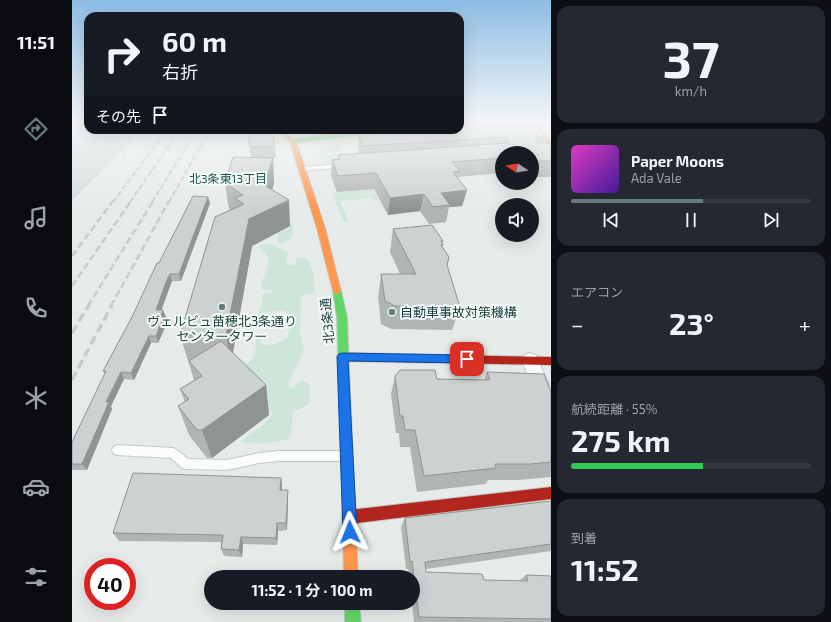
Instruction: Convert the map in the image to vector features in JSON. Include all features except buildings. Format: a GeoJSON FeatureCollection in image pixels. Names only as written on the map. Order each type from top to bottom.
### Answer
{"type":"FeatureCollection","features":[{"type":"Feature","properties":{"kind":"street","name":"北3条通"},"geometry":{"type":"LineString","coordinates":[[298,151],[302,170],[322,232],[336,285],[342,317],[342,357],[351,570]]}},
{"type":"Feature","properties":{"kind":"street"},"geometry":{"type":"LineString","coordinates":[[342,357],[551,361]]}},
{"type":"Feature","properties":{"kind":"street"},"geometry":{"type":"LineString","coordinates":[[530,360],[551,412]]}},
{"type":"Feature","properties":{"kind":"street"},"geometry":{"type":"LineString","coordinates":[[349,516],[551,492]]}},
{"type":"Feature","properties":{"kind":"street"},"geometry":{"type":"LineString","coordinates":[[352,610],[353,622]]}},
{"type":"Feature","properties":{"kind":"lane"},"geometry":{"type":"LineString","coordinates":[[302,170],[344,166]]}},
{"type":"Feature","properties":{"kind":"lane"},"geometry":{"type":"LineString","coordinates":[[117,450],[174,453],[186,464],[227,465],[259,458],[278,456],[346,456]]}},
{"type":"Feature","properties":{"kind":"path"},"geometry":{"type":"LineString","coordinates":[[104,151],[103,152],[126,154],[121,158]]}},
{"type":"Feature","properties":{"kind":"shaded area"},"geometry":{"type":"Polygon","coordinates":[[[72,151],[122,151],[72,201],[72,151]]]}},
{"type":"Feature","properties":{"kind":"green space"},"geometry":{"type":"Polygon","coordinates":[[[343,151],[344,162],[323,163],[319,152],[343,151]]]}},
{"type":"Feature","properties":{"kind":"green space"},"geometry":{"type":"Polygon","coordinates":[[[373,189],[379,200],[373,201],[371,198],[340,201],[348,221],[343,221],[332,193],[373,189]]]}},
{"type":"Feature","properties":{"kind":"green space"},"geometry":{"type":"Polygon","coordinates":[[[291,224],[293,225],[292,237],[283,243],[277,242],[279,237],[278,233],[289,228],[291,224]]]}},
{"type":"Feature","properties":{"kind":"green space"},"geometry":{"type":"Polygon","coordinates":[[[272,244],[288,252],[286,261],[290,266],[295,264],[296,258],[298,257],[307,259],[313,271],[314,293],[301,296],[300,331],[304,351],[289,381],[289,387],[292,389],[303,380],[310,385],[309,404],[299,410],[294,409],[290,438],[277,442],[265,443],[240,442],[265,423],[273,414],[231,371],[244,366],[252,360],[255,350],[256,336],[259,335],[262,343],[269,345],[275,344],[288,337],[289,318],[285,311],[269,312],[261,318],[258,314],[262,303],[262,296],[265,293],[273,293],[271,290],[262,289],[261,286],[268,266],[268,261],[264,252],[259,247],[260,245],[272,244]]]}},
{"type":"Feature","properties":{"kind":"railway"},"geometry":{"type":"LineString","coordinates":[[113,202],[151,151]]}},
{"type":"Feature","properties":{"kind":"railway"},"geometry":{"type":"LineString","coordinates":[[130,202],[165,151]]}},
{"type":"Feature","properties":{"kind":"railway"},"geometry":{"type":"LineString","coordinates":[[152,202],[184,151]]}},
{"type":"Feature","properties":{"kind":"railway"},"geometry":{"type":"LineString","coordinates":[[169,202],[198,151]]}},
{"type":"Feature","properties":{"kind":"railway"},"geometry":{"type":"LineString","coordinates":[[72,256],[113,201]]}},
{"type":"Feature","properties":{"kind":"railway"},"geometry":{"type":"LineString","coordinates":[[72,286],[131,201]]}},
{"type":"Feature","properties":{"kind":"railway"},"geometry":{"type":"LineString","coordinates":[[88,306],[153,201]]}},
{"type":"Feature","properties":{"kind":"railway"},"geometry":{"type":"LineString","coordinates":[[111,306],[169,201]]}},
{"type":"Feature","properties":{"kind":"railway"},"geometry":{"type":"LineString","coordinates":[[72,333],[89,305]]}},
{"type":"Feature","properties":{"kind":"railway"},"geometry":{"type":"LineString","coordinates":[[72,380],[112,305]]}},
{"type":"Feature","properties":{"kind":"traffic: fast"},"geometry":{"type":"LineString","coordinates":[[337,291],[342,317],[348,487]]}},
{"type":"Feature","properties":{"kind":"traffic: fast"},"geometry":{"type":"LineString","coordinates":[[352,610],[353,622]]}},
{"type":"Feature","properties":{"kind":"traffic: slow"},"geometry":{"type":"LineString","coordinates":[[296,151],[321,228],[337,291]]}},
{"type":"Feature","properties":{"kind":"traffic: slow"},"geometry":{"type":"LineString","coordinates":[[348,487],[351,570]]}},
{"type":"Feature","properties":{"kind":"traffic: jam"},"geometry":{"type":"LineString","coordinates":[[342,357],[551,361]]}},
{"type":"Feature","properties":{"kind":"traffic: jam"},"geometry":{"type":"LineString","coordinates":[[349,517],[551,493]]}},
{"type":"Feature","properties":{"kind":"place","name":"ヴェルビュ苗穂北3条通り センタータワー"},"geometry":{"type":"Point","coordinates":[222,307]}},
{"type":"Feature","properties":{"kind":"place","name":"自動車事故対策機構"},"geometry":{"type":"Point","coordinates":[392,312]}},
{"type":"Feature","properties":{"kind":"district","name":"北3条東13丁目"},"geometry":{"type":"Point","coordinates":[228,179]}},
{"type":"Feature","properties":{"kind":"route"},"geometry":{"type":"LineString","coordinates":[[350,532],[342,357],[467,359]]}}]}
